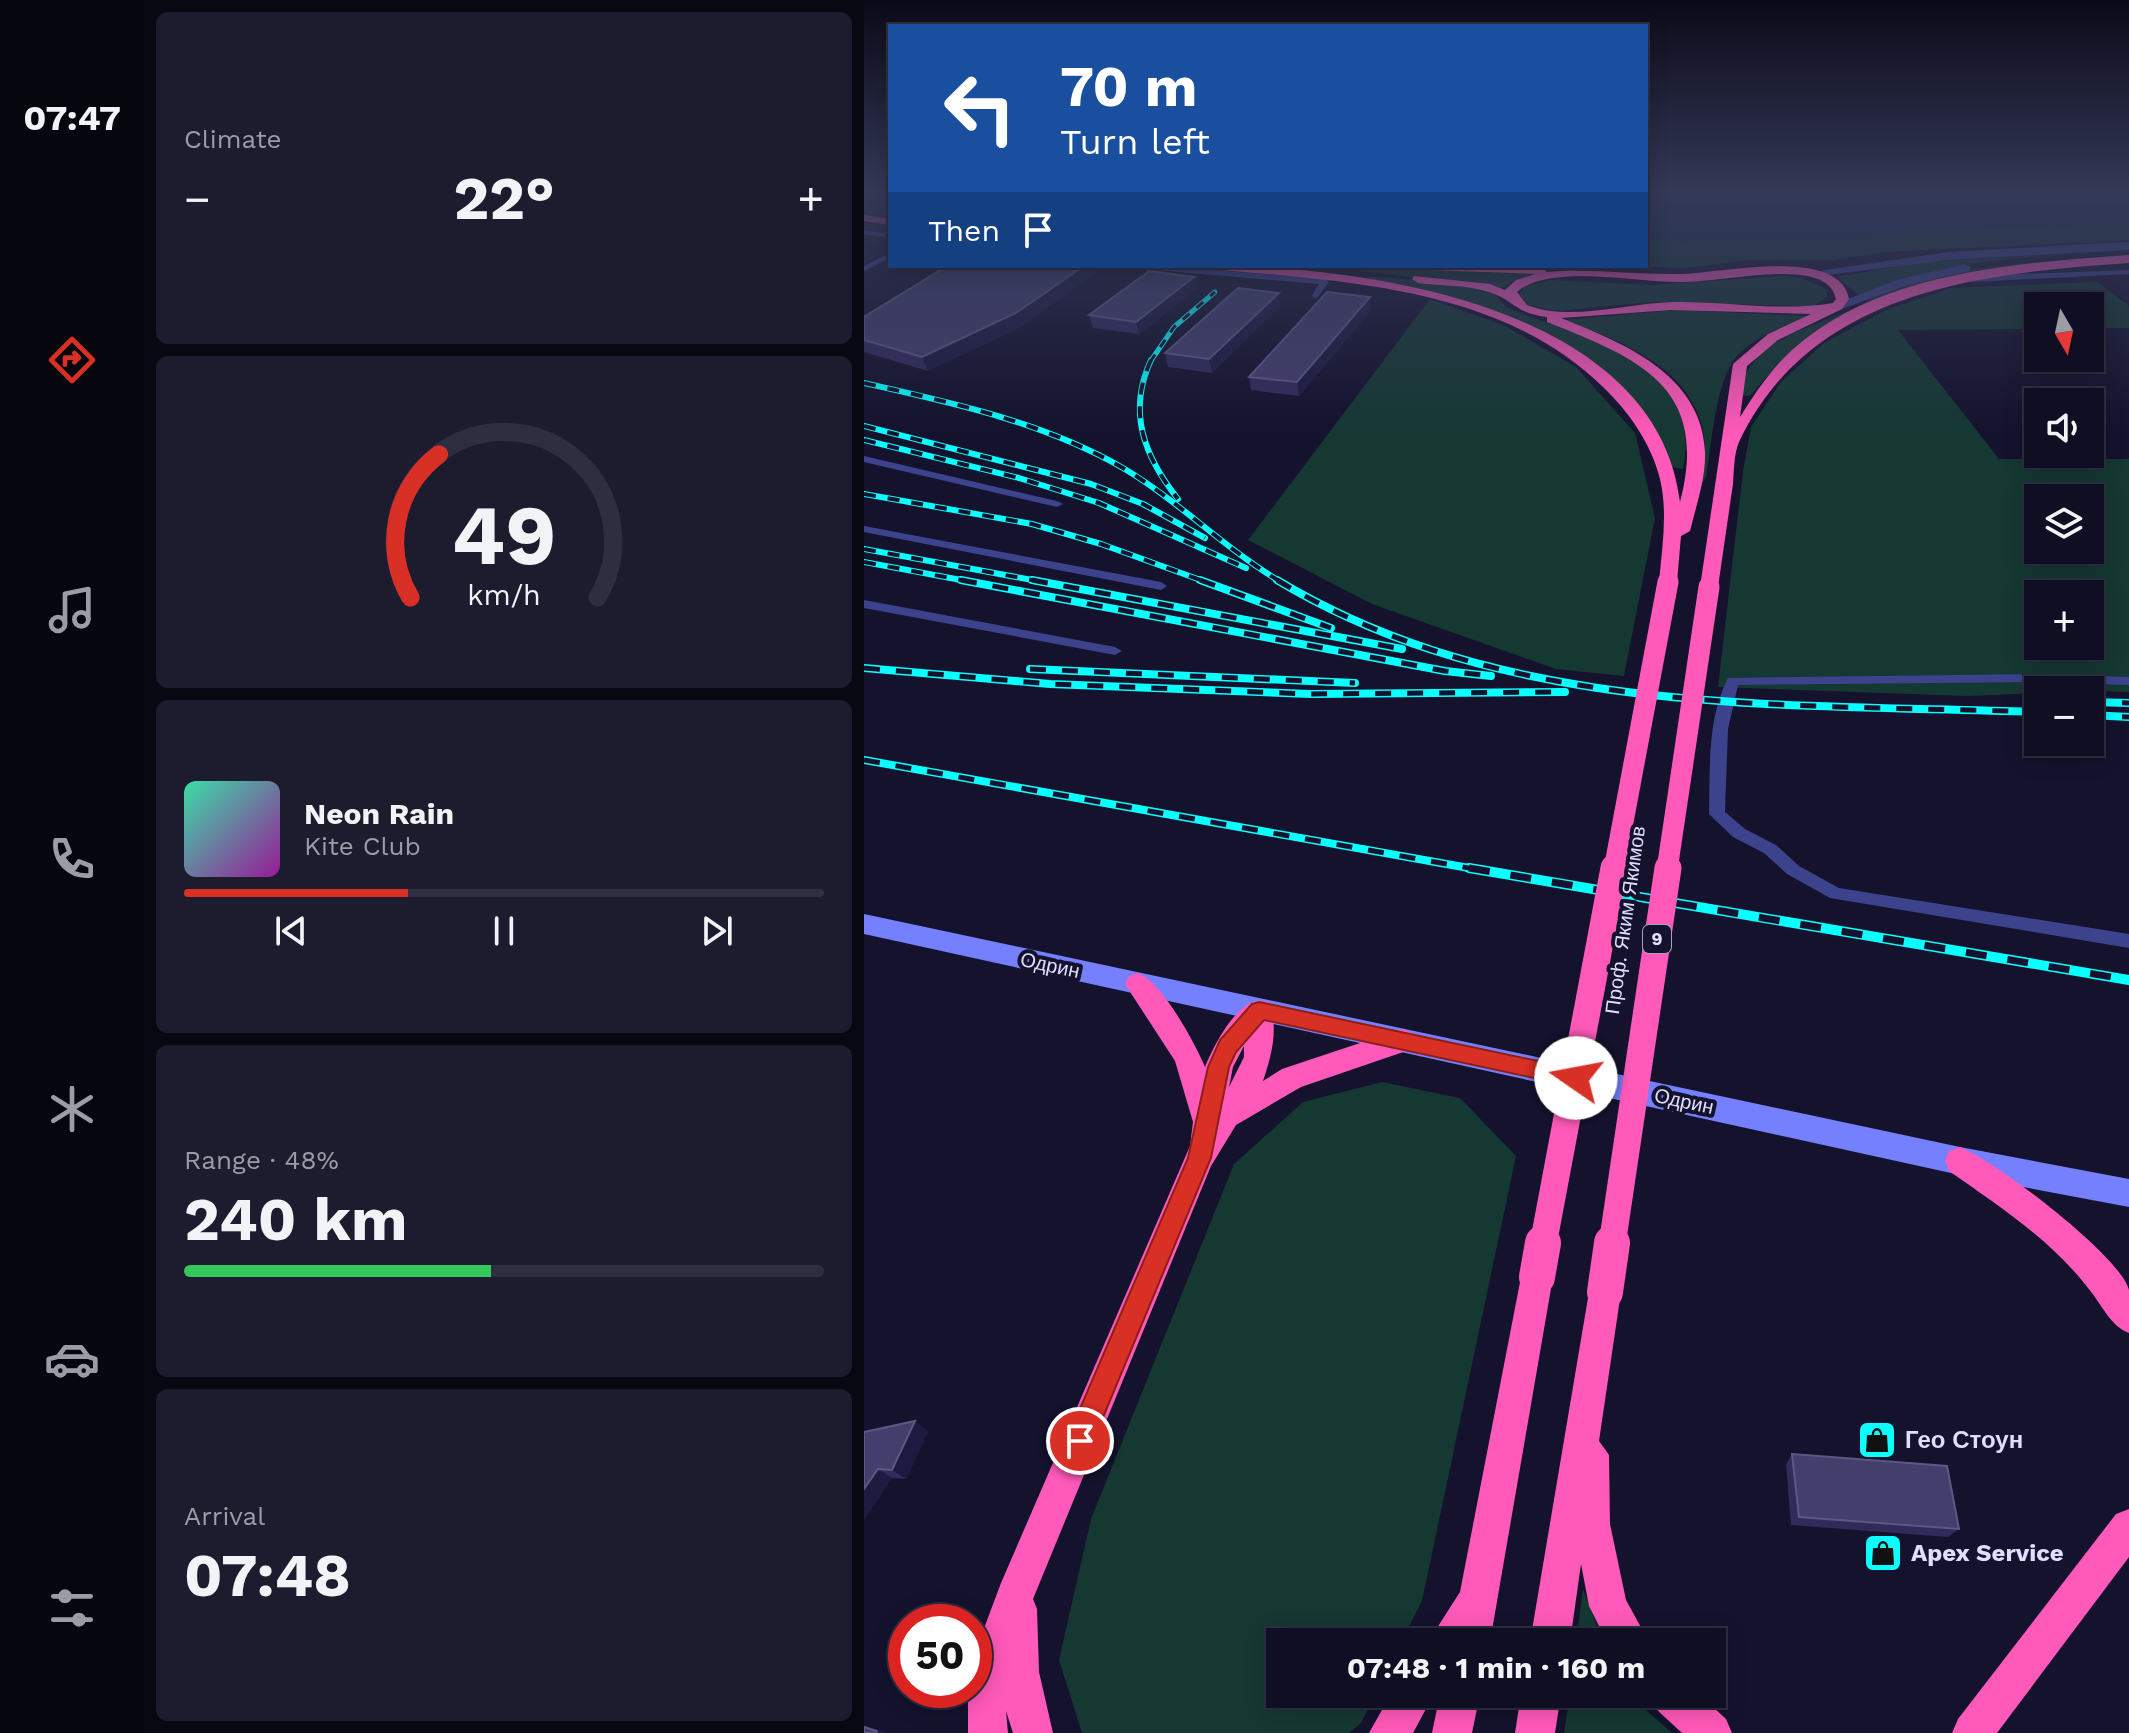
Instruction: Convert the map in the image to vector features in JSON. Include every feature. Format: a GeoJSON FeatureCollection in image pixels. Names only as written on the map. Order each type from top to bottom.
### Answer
{"type":"FeatureCollection","features":[{"type":"Feature","properties":{"kind":"highway"},"geometry":{"type":"LineString","coordinates":[[1287,273],[1364,281],[1438,296],[1511,322],[1587,365],[1612,385],[1647,429],[1667,474],[1674,515],[1668,582]]}},
{"type":"Feature","properties":{"kind":"highway"},"geometry":{"type":"LineString","coordinates":[[1350,273],[1490,288],[1511,297],[1520,307],[1589,333],[1639,359],[1676,392],[1688,411],[1695,431],[1695,468],[1668,582]]}},
{"type":"Feature","properties":{"kind":"highway"},"geometry":{"type":"LineString","coordinates":[[1564,273],[1672,278],[1741,273]]}},
{"type":"Feature","properties":{"kind":"highway"},"geometry":{"type":"LineString","coordinates":[[1534,312],[1701,305],[1806,311],[1837,306],[1843,299],[1842,290],[1811,273]]}},
{"type":"Feature","properties":{"kind":"highway"},"geometry":{"type":"LineString","coordinates":[[1730,446],[1762,393],[1809,344],[1882,305],[1964,279],[1999,273]]}},
{"type":"Feature","properties":{"kind":"highway"},"geometry":{"type":"LineString","coordinates":[[1511,297],[1512,287],[1533,278],[1587,274]]}},
{"type":"Feature","properties":{"kind":"highway","name":"9"},"geometry":{"type":"LineString","coordinates":[[1730,446],[1734,387],[1740,364],[1773,337],[1837,306]]}},
{"type":"Feature","properties":{"kind":"highway","name":"Проф. Яким Якимов"},"geometry":{"type":"LineString","coordinates":[[1552,1628],[1730,446]]}},
{"type":"Feature","properties":{"kind":"highway","name":"Проф. Яким Якимов"},"geometry":{"type":"LineString","coordinates":[[1473,1628],[1668,582]]}},
{"type":"Feature","properties":{"kind":"highway"},"geometry":{"type":"LineString","coordinates":[[1138,984],[1183,1044],[1199,1082],[1210,1135]]}},
{"type":"Feature","properties":{"kind":"highway"},"geometry":{"type":"LineString","coordinates":[[988,1733],[986,1710],[992,1660],[1020,1583],[1210,1135],[1248,1082],[1258,1057],[1259,1010]]}},
{"type":"Feature","properties":{"kind":"highway"},"geometry":{"type":"LineString","coordinates":[[1210,1135],[1292,1078],[1402,1041]]}},
{"type":"Feature","properties":{"kind":"highway"},"geometry":{"type":"LineString","coordinates":[[1960,1161],[2062,1233],[2092,1265],[2129,1317]]}},
{"type":"Feature","properties":{"kind":"highway"},"geometry":{"type":"LineString","coordinates":[[1590,1389],[1592,1524],[1608,1606],[1621,1628]]}},
{"type":"Feature","properties":{"kind":"highway"},"geometry":{"type":"LineString","coordinates":[[2105,1559],[2129,1506]]}},
{"type":"Feature","properties":{"kind":"highway"},"geometry":{"type":"LineString","coordinates":[[1970,1727],[2129,1527]]}},
{"type":"Feature","properties":{"kind":"highway"},"geometry":{"type":"LineString","coordinates":[[1020,1583],[1016,1653],[1026,1713],[1033,1733]]}},
{"type":"Feature","properties":{"kind":"highway"},"geometry":{"type":"LineString","coordinates":[[1457,1628],[1479,1595]]}},
{"type":"Feature","properties":{"kind":"highway"},"geometry":{"type":"LineString","coordinates":[[1389,1733],[1405,1708]]}},
{"type":"Feature","properties":{"kind":"highway"},"geometry":{"type":"LineString","coordinates":[[1452,1733],[1457,1708]]}},
{"type":"Feature","properties":{"kind":"highway"},"geometry":{"type":"LineString","coordinates":[[1535,1733],[1539,1708]]}},
{"type":"Feature","properties":{"kind":"highway"},"geometry":{"type":"LineString","coordinates":[[1684,1708],[1712,1733]]}},
{"type":"Feature","properties":{"kind":"main road","name":"Одрин"},"geometry":{"type":"LineString","coordinates":[[864,924],[1960,1161],[2129,1193]]}},
{"type":"Feature","properties":{"kind":"street"},"geometry":{"type":"LineString","coordinates":[[1837,306],[1939,273]]}},
{"type":"Feature","properties":{"kind":"lane"},"geometry":{"type":"LineString","coordinates":[[1215,273],[1325,282],[1316,296]]}},
{"type":"Feature","properties":{"kind":"lane"},"geometry":{"type":"LineString","coordinates":[[1964,279],[2108,273]]}},
{"type":"Feature","properties":{"kind":"lane"},"geometry":{"type":"LineString","coordinates":[[864,459],[1057,504]]}},
{"type":"Feature","properties":{"kind":"lane"},"geometry":{"type":"LineString","coordinates":[[864,529],[1161,586]]}},
{"type":"Feature","properties":{"kind":"lane"},"geometry":{"type":"LineString","coordinates":[[864,604],[1115,651]]}},
{"type":"Feature","properties":{"kind":"lane"},"geometry":{"type":"LineString","coordinates":[[2129,681],[2036,678],[1733,681],[1726,700],[1715,782],[1717,814],[1739,833],[1770,849],[1793,870],[1836,894],[2129,941]]}},
{"type":"Feature","properties":{"kind":"green space"},"geometry":{"type":"Polygon","coordinates":[[[1374,273],[1538,274],[1514,280],[1503,288],[1374,273]]]}},
{"type":"Feature","properties":{"kind":"green space"},"geometry":{"type":"Polygon","coordinates":[[[1861,273],[1931,273],[1858,295],[1837,277],[1861,273]]]}},
{"type":"Feature","properties":{"kind":"green space"},"geometry":{"type":"Polygon","coordinates":[[[1996,273],[1946,281],[1807,341],[1776,366],[1750,396],[1741,395],[1745,377],[1753,363],[1779,341],[1892,290],[1942,275],[1996,273]]]}},
{"type":"Feature","properties":{"kind":"green space"},"geometry":{"type":"Polygon","coordinates":[[[1785,276],[1804,279],[1827,290],[1827,297],[1814,306],[1649,302],[1559,311],[1528,305],[1519,294],[1524,287],[1550,280],[1652,285],[1785,276]]]}},
{"type":"Feature","properties":{"kind":"green space"},"geometry":{"type":"Polygon","coordinates":[[[1365,277],[1484,290],[1493,293],[1510,309],[1586,337],[1640,365],[1662,384],[1678,407],[1685,435],[1683,469],[1672,467],[1633,404],[1608,378],[1551,337],[1484,308],[1365,277]]]}},
{"type":"Feature","properties":{"kind":"green space"},"geometry":{"type":"Polygon","coordinates":[[[2098,282],[2129,306],[2129,328],[2104,328],[2104,292],[2024,292],[2024,329],[1898,330],[1999,459],[2024,459],[2024,468],[2104,468],[2104,459],[2129,459],[2129,692],[2104,691],[2104,676],[2024,676],[2024,694],[1968,696],[1718,687],[1751,427],[1781,382],[1824,343],[1886,310],[1952,288],[2098,282]]]}},
{"type":"Feature","properties":{"kind":"green space"},"geometry":{"type":"Polygon","coordinates":[[[1430,299],[1505,326],[1576,367],[1635,433],[1655,518],[1624,676],[1556,669],[1372,604],[1248,540],[1430,299]]]}},
{"type":"Feature","properties":{"kind":"green space"},"geometry":{"type":"Polygon","coordinates":[[[1677,310],[1808,316],[1752,343],[1730,367],[1719,397],[1706,477],[1700,488],[1704,438],[1698,414],[1687,393],[1671,376],[1631,348],[1564,320],[1677,310]]]}},
{"type":"Feature","properties":{"kind":"green space"},"geometry":{"type":"Polygon","coordinates":[[[1382,1082],[1460,1098],[1516,1156],[1422,1601],[1408,1628],[1266,1628],[1266,1708],[1369,1708],[1361,1723],[1349,1733],[1082,1733],[1059,1660],[1091,1519],[1234,1164],[1303,1102],[1382,1082]]]}},
{"type":"Feature","properties":{"kind":"green space"},"geometry":{"type":"Polygon","coordinates":[[[1583,1589],[1598,1628],[1578,1628],[1583,1589]]]}},
{"type":"Feature","properties":{"kind":"green space"},"geometry":{"type":"Polygon","coordinates":[[[1568,1708],[1645,1708],[1672,1733],[1564,1733],[1568,1708]]]}},
{"type":"Feature","properties":{"kind":"building"},"geometry":{"type":"Polygon","coordinates":[[[936,273],[1074,273],[1016,313],[922,357],[864,340],[864,317],[936,273]]]}},
{"type":"Feature","properties":{"kind":"building"},"geometry":{"type":"Polygon","coordinates":[[[1146,273],[1194,277],[1136,322],[1089,315],[1146,273]]]}},
{"type":"Feature","properties":{"kind":"building"},"geometry":{"type":"Polygon","coordinates":[[[1238,288],[1279,293],[1209,359],[1165,353],[1238,288]]]}},
{"type":"Feature","properties":{"kind":"building"},"geometry":{"type":"Polygon","coordinates":[[[1327,292],[1370,297],[1297,382],[1249,377],[1327,292]]]}},
{"type":"Feature","properties":{"kind":"building"},"geometry":{"type":"Polygon","coordinates":[[[915,1421],[892,1470],[878,1469],[864,1489],[864,1432],[915,1421]]]}},
{"type":"Feature","properties":{"kind":"building"},"geometry":{"type":"Polygon","coordinates":[[[1792,1454],[1947,1466],[1959,1529],[1799,1517],[1792,1454]]]}},
{"type":"Feature","properties":{"kind":"building"},"geometry":{"type":"Polygon","coordinates":[[[864,1727],[877,1731],[864,1733],[864,1727]]]}},
{"type":"Feature","properties":{"kind":"railway"},"geometry":{"type":"LineString","coordinates":[[1151,361],[1174,327],[1215,292]]}},
{"type":"Feature","properties":{"kind":"railway"},"geometry":{"type":"LineString","coordinates":[[1151,361],[1140,398],[1143,433],[1156,466],[1178,499]]}},
{"type":"Feature","properties":{"kind":"railway"},"geometry":{"type":"LineString","coordinates":[[864,383],[997,416],[1093,452],[1144,481],[1281,582]]}},
{"type":"Feature","properties":{"kind":"railway"},"geometry":{"type":"LineString","coordinates":[[864,426],[1091,484],[1143,504],[1205,538]]}},
{"type":"Feature","properties":{"kind":"railway"},"geometry":{"type":"LineString","coordinates":[[864,440],[1019,478],[1099,503],[1246,568]]}},
{"type":"Feature","properties":{"kind":"railway"},"geometry":{"type":"LineString","coordinates":[[864,494],[1032,524],[1101,544],[1206,582]]}},
{"type":"Feature","properties":{"kind":"railway"},"geometry":{"type":"LineString","coordinates":[[864,549],[1043,582]]}},
{"type":"Feature","properties":{"kind":"railway"},"geometry":{"type":"LineString","coordinates":[[864,562],[972,582]]}},
{"type":"Feature","properties":{"kind":"railway"},"geometry":{"type":"LineString","coordinates":[[961,580],[1445,671],[1491,676]]}},
{"type":"Feature","properties":{"kind":"railway"},"geometry":{"type":"LineString","coordinates":[[1032,580],[1402,649]]}},
{"type":"Feature","properties":{"kind":"railway"},"geometry":{"type":"LineString","coordinates":[[1200,580],[1331,628]]}},
{"type":"Feature","properties":{"kind":"railway"},"geometry":{"type":"LineString","coordinates":[[1277,580],[1365,625],[1457,658],[1551,680],[1647,694],[1744,703],[2024,712]]}},
{"type":"Feature","properties":{"kind":"railway"},"geometry":{"type":"LineString","coordinates":[[864,668],[1050,684],[1311,694],[1565,692]]}},
{"type":"Feature","properties":{"kind":"railway"},"geometry":{"type":"LineString","coordinates":[[1030,669],[1355,683]]}},
{"type":"Feature","properties":{"kind":"railway"},"geometry":{"type":"LineString","coordinates":[[2104,702],[2129,703]]}},
{"type":"Feature","properties":{"kind":"railway"},"geometry":{"type":"LineString","coordinates":[[2104,716],[2129,717]]}},
{"type":"Feature","properties":{"kind":"railway"},"geometry":{"type":"LineString","coordinates":[[864,760],[1480,870]]}},
{"type":"Feature","properties":{"kind":"railway"},"geometry":{"type":"LineString","coordinates":[[1469,868],[2129,980]]}},
{"type":"Feature","properties":{"kind":"place","name":"Гео Стоун"},"geometry":{"type":"Point","coordinates":[1877,1440]}},
{"type":"Feature","properties":{"kind":"place","name":"Apex Service"},"geometry":{"type":"Point","coordinates":[1883,1553]}},
{"type":"Feature","properties":{"kind":"route"},"geometry":{"type":"LineString","coordinates":[[1080,1441],[1199,1158],[1219,1067],[1228,1046],[1259,1010],[1576,1078]]}}]}
